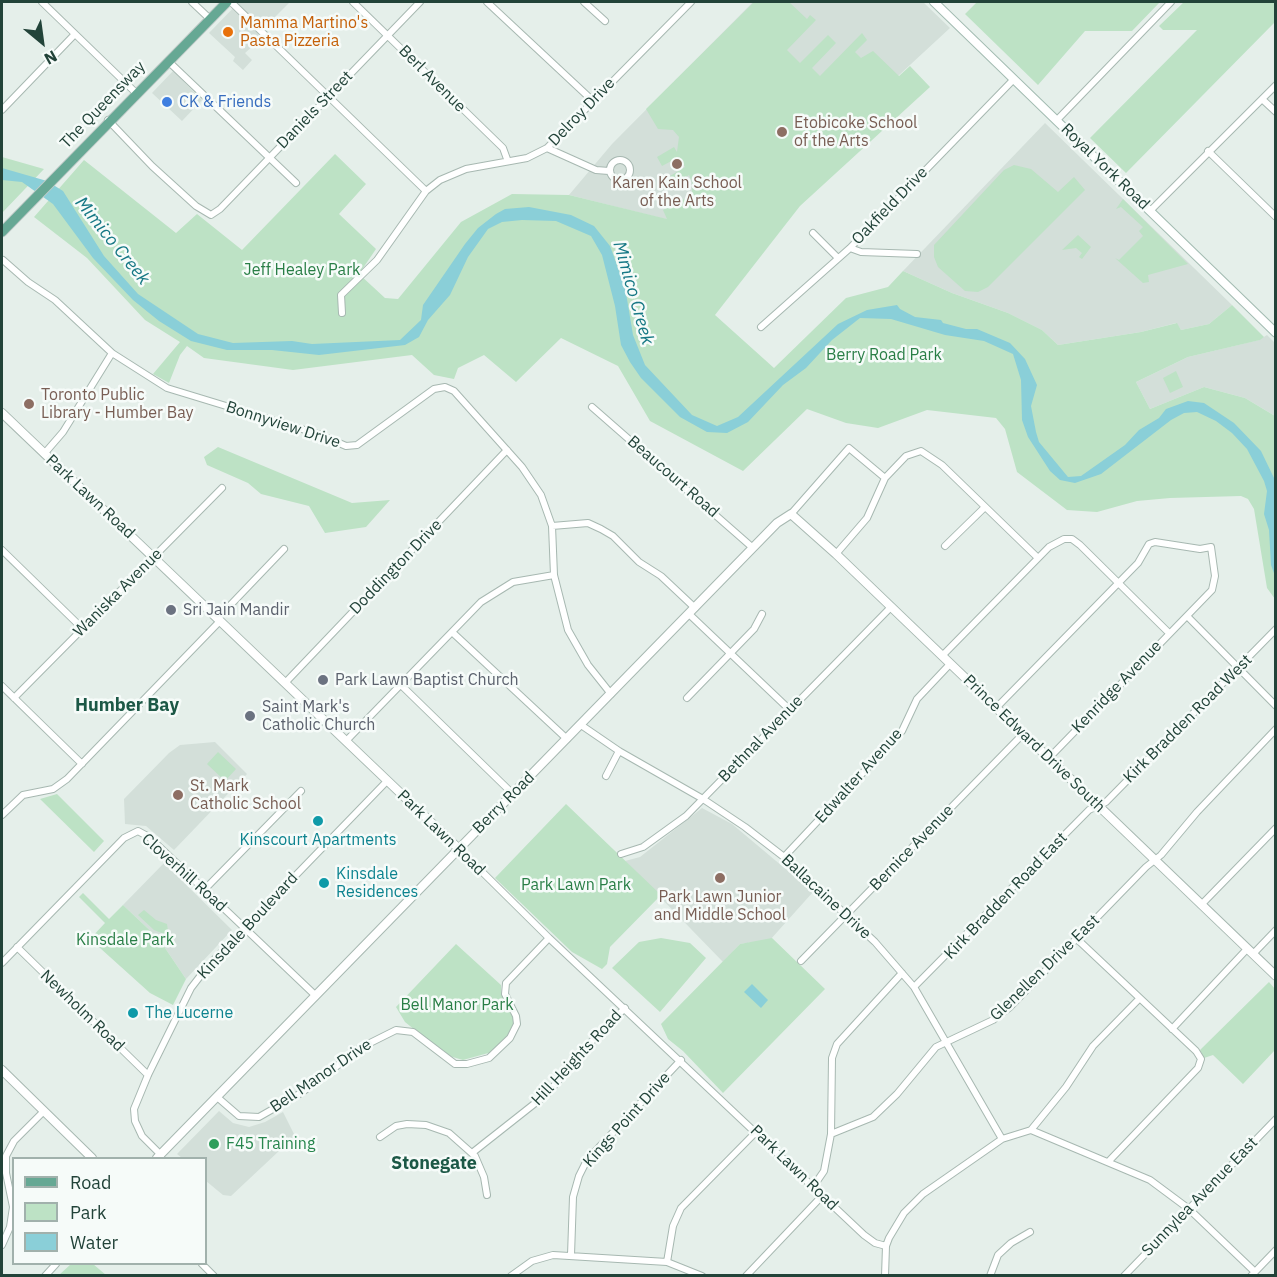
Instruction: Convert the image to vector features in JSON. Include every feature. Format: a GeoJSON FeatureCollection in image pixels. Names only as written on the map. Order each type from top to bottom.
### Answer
{"type":"FeatureCollection","features":[{"type":"Feature","properties":{"kind":"main road","name":"The Queensway"},"geometry":{"type":"LineString","coordinates":[[2,232],[108,120],[229,2]]}},
{"type":"Feature","properties":{"kind":"main road","name":"Royal York Road"},"geometry":{"type":"LineString","coordinates":[[934,2],[1275,333]]}},
{"type":"Feature","properties":{"kind":"street"},"geometry":{"type":"LineString","coordinates":[[42,2],[135,93]]}},
{"type":"Feature","properties":{"kind":"street"},"geometry":{"type":"LineString","coordinates":[[192,2],[210,19]]}},
{"type":"Feature","properties":{"kind":"street"},"geometry":{"type":"LineString","coordinates":[[229,2],[426,191]]}},
{"type":"Feature","properties":{"kind":"street","name":"Berl Avenue"},"geometry":{"type":"LineString","coordinates":[[353,2],[503,148],[507,159]]}},
{"type":"Feature","properties":{"kind":"street","name":"Daniels Street"},"geometry":{"type":"LineString","coordinates":[[108,120],[152,166],[208,216],[220,209],[420,2]]}},
{"type":"Feature","properties":{"kind":"street"},"geometry":{"type":"LineString","coordinates":[[487,2],[593,101]]}},
{"type":"Feature","properties":{"kind":"street"},"geometry":{"type":"LineString","coordinates":[[584,2],[605,21]]}},
{"type":"Feature","properties":{"kind":"street"},"geometry":{"type":"LineString","coordinates":[[679,2],[685,7]]}},
{"type":"Feature","properties":{"kind":"street","name":"Delroy Drive"},"geometry":{"type":"LineString","coordinates":[[342,313],[341,295],[377,260],[426,191],[460,171],[507,159],[527,158],[547,148],[691,2]]}},
{"type":"Feature","properties":{"kind":"street"},"geometry":{"type":"LineString","coordinates":[[1056,120],[1171,2]]}},
{"type":"Feature","properties":{"kind":"street"},"geometry":{"type":"LineString","coordinates":[[2,110],[75,34]]}},
{"type":"Feature","properties":{"kind":"street"},"geometry":{"type":"LineString","coordinates":[[168,61],[296,183]]}},
{"type":"Feature","properties":{"kind":"street","name":"Oakfield Drive"},"geometry":{"type":"LineString","coordinates":[[761,327],[850,248],[1014,79]]}},
{"type":"Feature","properties":{"kind":"street"},"geometry":{"type":"LineString","coordinates":[[1150,211],[1275,85]]}},
{"type":"Feature","properties":{"kind":"street"},"geometry":{"type":"LineString","coordinates":[[1262,99],[1275,112]]}},
{"type":"Feature","properties":{"kind":"street"},"geometry":{"type":"LineString","coordinates":[[547,148],[596,170],[609,171]]}},
{"type":"Feature","properties":{"kind":"street"},"geometry":{"type":"LineString","coordinates":[[1208,151],[1275,217]]}},
{"type":"Feature","properties":{"kind":"street"},"geometry":{"type":"LineString","coordinates":[[813,233],[838,258]]}},
{"type":"Feature","properties":{"kind":"street"},"geometry":{"type":"LineString","coordinates":[[850,248],[861,252],[917,254]]}},
{"type":"Feature","properties":{"kind":"street","name":"Bonnyview Drive"},"geometry":{"type":"LineString","coordinates":[[3,260],[28,282],[55,300],[112,353],[167,388],[350,447],[399,416],[434,388],[445,387],[454,392],[507,450],[539,491],[552,526],[554,574],[568,630],[588,665],[611,694]]}},
{"type":"Feature","properties":{"kind":"street"},"geometry":{"type":"LineString","coordinates":[[44,454],[63,432],[112,353]]}},
{"type":"Feature","properties":{"kind":"street","name":"Beaucourt Road"},"geometry":{"type":"LineString","coordinates":[[592,406],[753,548]]}},
{"type":"Feature","properties":{"kind":"street","name":"Park Lawn Road"},"geometry":{"type":"LineString","coordinates":[[2,413],[458,848],[549,938],[681,1060],[822,1196],[864,1235],[875,1243],[886,1246]]}},
{"type":"Feature","properties":{"kind":"street","name":"Berry Road"},"geometry":{"type":"LineString","coordinates":[[159,1157],[458,848],[781,519],[790,514],[849,448],[885,478]]}},
{"type":"Feature","properties":{"kind":"street","name":"Doddington Drive"},"geometry":{"type":"LineString","coordinates":[[285,683],[507,450]]}},
{"type":"Feature","properties":{"kind":"street"},"geometry":{"type":"LineString","coordinates":[[836,554],[867,518],[885,478],[906,456],[921,451],[942,465],[1038,558]]}},
{"type":"Feature","properties":{"kind":"street","name":"Waniska Avenue"},"geometry":{"type":"LineString","coordinates":[[14,698],[222,488]]}},
{"type":"Feature","properties":{"kind":"street"},"geometry":{"type":"LineString","coordinates":[[945,546],[986,507]]}},
{"type":"Feature","properties":{"kind":"street","name":"Prince Edward Drive South"},"geometry":{"type":"LineString","coordinates":[[790,514],[836,554],[1275,976]]}},
{"type":"Feature","properties":{"kind":"street"},"geometry":{"type":"LineString","coordinates":[[552,526],[588,523],[613,537],[639,562],[661,576],[730,654],[789,710]]}},
{"type":"Feature","properties":{"kind":"street"},"geometry":{"type":"LineString","coordinates":[[942,656],[1038,558],[1057,541],[1072,539],[1169,633]]}},
{"type":"Feature","properties":{"kind":"street","name":"Kenridge Avenue"},"geometry":{"type":"LineString","coordinates":[[1049,758],[1212,590],[1215,576],[1211,547],[1200,549],[1155,542],[1149,544],[1142,559],[1117,582]]}},
{"type":"Feature","properties":{"kind":"street"},"geometry":{"type":"LineString","coordinates":[[2,815],[26,794],[57,787],[82,764],[284,549]]}},
{"type":"Feature","properties":{"kind":"street"},"geometry":{"type":"LineString","coordinates":[[2,550],[83,629]]}},
{"type":"Feature","properties":{"kind":"street"},"geometry":{"type":"LineString","coordinates":[[346,741],[481,602],[500,589],[524,579],[554,574]]}},
{"type":"Feature","properties":{"kind":"street"},"geometry":{"type":"LineString","coordinates":[[996,708],[1117,582]]}},
{"type":"Feature","properties":{"kind":"street","name":"Bethnal Avenue"},"geometry":{"type":"LineString","coordinates":[[621,854],[637,850],[662,834],[703,799],[891,607]]}},
{"type":"Feature","properties":{"kind":"street"},"geometry":{"type":"LineString","coordinates":[[687,698],[754,629],[762,614]]}},
{"type":"Feature","properties":{"kind":"street"},"geometry":{"type":"LineString","coordinates":[[1187,616],[1236,669],[1275,706]]}},
{"type":"Feature","properties":{"kind":"street","name":"Kirk Bradden Road West"},"geometry":{"type":"LineString","coordinates":[[1098,806],[1106,802],[1275,629]]}},
{"type":"Feature","properties":{"kind":"street"},"geometry":{"type":"LineString","coordinates":[[452,632],[567,739]]}},
{"type":"Feature","properties":{"kind":"street","name":"Edwalter Avenue"},"geometry":{"type":"LineString","coordinates":[[784,857],[902,731],[917,699],[950,664]]}},
{"type":"Feature","properties":{"kind":"street"},"geometry":{"type":"LineString","coordinates":[[401,685],[513,794]]}},
{"type":"Feature","properties":{"kind":"street"},"geometry":{"type":"LineString","coordinates":[[2,686],[82,764]]}},
{"type":"Feature","properties":{"kind":"street","name":"Ballacaine Drive"},"geometry":{"type":"LineString","coordinates":[[581,725],[619,752],[703,799],[784,857],[875,942],[914,987],[1002,1139]]}},
{"type":"Feature","properties":{"kind":"street","name":"Glenellen Drive East"},"geometry":{"type":"LineString","coordinates":[[831,1134],[863,1122],[883,1109],[927,1055],[945,1042],[998,1017],[1146,867],[1156,860],[1197,812],[1275,729]]}},
{"type":"Feature","properties":{"kind":"street","name":"Bernice Avenue"},"geometry":{"type":"LineString","coordinates":[[801,962],[1023,734]]}},
{"type":"Feature","properties":{"kind":"street"},"geometry":{"type":"LineString","coordinates":[[606,776],[619,752]]}},
{"type":"Feature","properties":{"kind":"street","name":"Kinsdale Boulevard"},"geometry":{"type":"LineString","coordinates":[[159,1157],[141,1136],[135,1121],[134,1109],[148,1075],[197,979],[387,781]]}},
{"type":"Feature","properties":{"kind":"street"},"geometry":{"type":"LineString","coordinates":[[204,890],[301,791]]}},
{"type":"Feature","properties":{"kind":"street","name":"Kirk Bradden Road East"},"geometry":{"type":"LineString","coordinates":[[914,987],[1089,810],[1098,806]]}},
{"type":"Feature","properties":{"kind":"street"},"geometry":{"type":"LineString","coordinates":[[1201,905],[1275,828]]}},
{"type":"Feature","properties":{"kind":"street","name":"Cloverhill Road"},"geometry":{"type":"LineString","coordinates":[[2,963],[124,838],[134,832],[149,837],[316,996]]}},
{"type":"Feature","properties":{"kind":"street"},"geometry":{"type":"LineString","coordinates":[[1172,1029],[1250,951],[1275,930]]}},
{"type":"Feature","properties":{"kind":"street","name":"Bell Manor Drive"},"geometry":{"type":"LineString","coordinates":[[217,1097],[239,1116],[259,1116],[301,1093],[362,1047],[396,1030],[413,1032],[455,1064],[467,1064],[489,1058],[502,1047],[516,1029],[516,1016],[504,990],[513,974],[549,938]]}},
{"type":"Feature","properties":{"kind":"street"},"geometry":{"type":"LineString","coordinates":[[1077,939],[1198,1054],[1201,1064],[1109,1161]]}},
{"type":"Feature","properties":{"kind":"street","name":"Newholm Road"},"geometry":{"type":"LineString","coordinates":[[17,947],[148,1075]]}},
{"type":"Feature","properties":{"kind":"street"},"geometry":{"type":"LineString","coordinates":[[813,1187],[825,1171],[831,1134],[832,1058],[837,1044],[902,973]]}},
{"type":"Feature","properties":{"kind":"street"},"geometry":{"type":"LineString","coordinates":[[885,1275],[886,1246],[904,1213],[924,1194],[1002,1139],[1031,1130],[1066,1088],[1093,1046],[1139,999]]}},
{"type":"Feature","properties":{"kind":"street","name":"Hill Heights Road"},"geometry":{"type":"LineString","coordinates":[[472,1152],[548,1093],[591,1042],[625,1008]]}},
{"type":"Feature","properties":{"kind":"street","name":"Kings Point Drive"},"geometry":{"type":"LineString","coordinates":[[571,1255],[573,1197],[579,1176],[587,1160],[681,1060]]}},
{"type":"Feature","properties":{"kind":"street"},"geometry":{"type":"LineString","coordinates":[[2,1070],[91,1157]]}},
{"type":"Feature","properties":{"kind":"street"},"geometry":{"type":"LineString","coordinates":[[12,1203],[4,1173],[6,1156],[10,1146],[44,1111]]}},
{"type":"Feature","properties":{"kind":"street","name":"Sunnylea Avenue East"},"geometry":{"type":"LineString","coordinates":[[1124,1275],[1275,1119]]}},
{"type":"Feature","properties":{"kind":"street"},"geometry":{"type":"LineString","coordinates":[[380,1137],[396,1126],[426,1125],[449,1133],[472,1152],[480,1164],[487,1195]]}},
{"type":"Feature","properties":{"kind":"street"},"geometry":{"type":"LineString","coordinates":[[1031,1130],[1150,1180],[1189,1209],[1253,1274],[1275,1250]]}},
{"type":"Feature","properties":{"kind":"street"},"geometry":{"type":"LineString","coordinates":[[667,1262],[673,1226],[681,1208],[756,1132]]}},
{"type":"Feature","properties":{"kind":"street"},"geometry":{"type":"LineString","coordinates":[[746,1275],[822,1196]]}},
{"type":"Feature","properties":{"kind":"street"},"geometry":{"type":"LineString","coordinates":[[2,1245],[10,1227],[12,1214]]}},
{"type":"Feature","properties":{"kind":"street"},"geometry":{"type":"LineString","coordinates":[[990,1275],[998,1255],[1011,1243],[1030,1232]]}},
{"type":"Feature","properties":{"kind":"street"},"geometry":{"type":"LineString","coordinates":[[511,1275],[544,1256],[571,1255],[667,1262],[702,1275]]}},
{"type":"Feature","properties":{"kind":"shaded area"},"geometry":{"type":"Polygon","coordinates":[[[239,2],[290,2],[258,34],[262,38],[245,53],[252,60],[243,70],[233,61],[235,57],[209,33],[239,2]]]}},
{"type":"Feature","properties":{"kind":"shaded area","name":"Etobicoke School of the Arts"},"geometry":{"type":"Polygon","coordinates":[[[753,2],[923,2],[950,28],[781,184],[681,223],[569,195],[612,144],[753,2]]]}},
{"type":"Feature","properties":{"kind":"shaded area"},"geometry":{"type":"Polygon","coordinates":[[[173,71],[202,100],[182,121],[152,93],[173,71]]]}},
{"type":"Feature","properties":{"kind":"shaded area"},"geometry":{"type":"Polygon","coordinates":[[[1045,123],[1232,305],[1209,324],[1181,330],[1176,323],[1141,332],[1058,345],[1042,330],[1008,313],[952,293],[903,271],[1045,123]]]}},
{"type":"Feature","properties":{"kind":"shaded area"},"geometry":{"type":"Polygon","coordinates":[[[1267,335],[1275,343],[1275,416],[1245,398],[1204,387],[1150,409],[1136,382],[1188,357],[1259,340],[1267,335]]]}},
{"type":"Feature","properties":{"kind":"shaded area","name":"St. Mark Catholic School"},"geometry":{"type":"Polygon","coordinates":[[[215,742],[247,774],[174,850],[146,826],[125,824],[124,799],[169,753],[180,745],[215,742]]]}},
{"type":"Feature","properties":{"kind":"shaded area","name":"Park Lawn Junior and Middle School"},"geometry":{"type":"Polygon","coordinates":[[[702,808],[732,824],[813,892],[770,940],[740,944],[723,962],[625,861],[640,857],[702,808]]]}},
{"type":"Feature","properties":{"kind":"shaded area"},"geometry":{"type":"Polygon","coordinates":[[[164,863],[232,930],[186,979],[159,939],[123,905],[164,863]]]}},
{"type":"Feature","properties":{"kind":"shaded area"},"geometry":{"type":"Polygon","coordinates":[[[219,1111],[233,1123],[249,1127],[265,1122],[283,1112],[295,1136],[231,1196],[223,1195],[207,1182],[207,1157],[181,1157],[177,1154],[219,1111]]]}},
{"type":"Feature","properties":{"kind":"green space"},"geometry":{"type":"Polygon","coordinates":[[[754,2],[789,2],[807,19],[810,15],[816,20],[787,50],[800,63],[828,35],[836,43],[812,68],[820,76],[862,33],[867,40],[855,52],[861,58],[873,51],[899,76],[910,66],[930,87],[800,206],[715,315],[774,368],[846,298],[888,287],[903,271],[952,293],[1008,313],[1042,330],[1058,345],[1141,332],[1177,323],[1181,330],[1209,324],[1232,305],[1264,337],[1260,340],[1188,357],[1136,382],[1150,409],[1204,387],[1245,398],[1275,416],[1275,599],[1267,588],[1254,509],[1248,499],[1241,496],[1170,498],[1137,501],[1097,512],[1067,510],[1017,472],[1005,429],[996,418],[927,410],[878,428],[846,423],[807,409],[743,471],[650,421],[618,366],[561,338],[516,382],[484,355],[458,368],[454,379],[434,375],[412,355],[293,370],[204,358],[187,346],[180,355],[169,383],[153,374],[180,342],[145,320],[87,258],[34,217],[84,160],[176,233],[197,214],[242,250],[335,154],[366,184],[339,214],[376,249],[359,274],[385,298],[398,299],[461,222],[512,194],[569,195],[667,219],[663,210],[692,195],[692,182],[689,175],[674,184],[670,176],[685,167],[679,157],[662,166],[657,157],[674,147],[677,152],[679,137],[673,130],[658,129],[646,109],[754,2]]]}},
{"type":"Feature","properties":{"kind":"green space"},"geometry":{"type":"Polygon","coordinates":[[[977,2],[1160,2],[1132,31],[1085,31],[1038,85],[965,14],[977,2]]]}},
{"type":"Feature","properties":{"kind":"green space"},"geometry":{"type":"Polygon","coordinates":[[[1184,2],[1275,2],[1275,22],[1126,173],[1090,138],[1197,30],[1163,30],[1159,26],[1184,2]]]}},
{"type":"Feature","properties":{"kind":"green space"},"geometry":{"type":"Polygon","coordinates":[[[2,157],[44,169],[2,213],[2,157]]]}},
{"type":"Feature","properties":{"kind":"green space"},"geometry":{"type":"Polygon","coordinates":[[[1014,165],[1031,169],[1058,192],[1074,177],[1085,190],[988,287],[978,292],[965,291],[938,267],[934,257],[934,245],[1004,170],[1014,165]]]}},
{"type":"Feature","properties":{"kind":"green space"},"geometry":{"type":"Polygon","coordinates":[[[1123,199],[1188,264],[1148,275],[1149,282],[1143,283],[1115,258],[1119,260],[1143,236],[1139,231],[1143,227],[1121,207],[1116,209],[1123,199]]]}},
{"type":"Feature","properties":{"kind":"green space"},"geometry":{"type":"Polygon","coordinates":[[[1078,235],[1091,247],[1082,259],[1079,257],[1082,253],[1076,248],[1062,250],[1078,235]]]}},
{"type":"Feature","properties":{"kind":"green space"},"geometry":{"type":"Polygon","coordinates":[[[1176,371],[1183,387],[1170,393],[1163,378],[1176,371]]]}},
{"type":"Feature","properties":{"kind":"green space"},"geometry":{"type":"Polygon","coordinates":[[[218,447],[352,503],[390,500],[366,527],[325,533],[309,506],[261,494],[248,483],[207,465],[204,457],[218,447]]]}},
{"type":"Feature","properties":{"kind":"green space"},"geometry":{"type":"Polygon","coordinates":[[[218,752],[236,769],[225,781],[207,764],[218,752]]]}},
{"type":"Feature","properties":{"kind":"green space"},"geometry":{"type":"Polygon","coordinates":[[[57,794],[104,841],[94,852],[40,799],[57,794]]]}},
{"type":"Feature","properties":{"kind":"green space","name":"Park Lawn Park"},"geometry":{"type":"Polygon","coordinates":[[[566,804],[661,895],[610,947],[607,964],[602,969],[572,952],[495,878],[566,804]]]}},
{"type":"Feature","properties":{"kind":"green space","name":"Kinsdale Park"},"geometry":{"type":"Polygon","coordinates":[[[83,893],[109,919],[123,905],[159,939],[186,979],[173,1005],[150,993],[90,939],[105,923],[79,897],[83,893]]]}},
{"type":"Feature","properties":{"kind":"green space"},"geometry":{"type":"Polygon","coordinates":[[[144,910],[156,920],[167,924],[168,931],[164,934],[154,930],[138,915],[144,910]]]}},
{"type":"Feature","properties":{"kind":"green space"},"geometry":{"type":"Polygon","coordinates":[[[661,938],[690,943],[706,958],[660,1012],[612,968],[639,942],[661,938]]]}},
{"type":"Feature","properties":{"kind":"green space"},"geometry":{"type":"Polygon","coordinates":[[[772,938],[825,989],[723,1093],[683,1051],[668,1039],[661,1024],[740,944],[772,938]]]}},
{"type":"Feature","properties":{"kind":"green space","name":"Bell Manor Park"},"geometry":{"type":"Polygon","coordinates":[[[456,944],[501,985],[501,994],[515,1022],[509,1034],[492,1052],[463,1060],[446,1055],[405,1022],[396,1007],[456,944]]]}},
{"type":"Feature","properties":{"kind":"green space"},"geometry":{"type":"Polygon","coordinates":[[[1269,982],[1275,989],[1275,1050],[1243,1084],[1213,1055],[1204,1058],[1200,1050],[1269,982]]]}},
{"type":"Feature","properties":{"kind":"green space"},"geometry":{"type":"Polygon","coordinates":[[[70,1265],[94,1265],[106,1275],[59,1275],[70,1265]]]}},
{"type":"Feature","properties":{"kind":"water"},"geometry":{"type":"Polygon","coordinates":[[[2,168],[47,181],[63,191],[104,256],[138,294],[198,334],[233,343],[292,341],[312,344],[400,340],[421,320],[423,305],[465,244],[478,228],[496,214],[505,209],[529,207],[571,215],[594,226],[610,246],[625,287],[633,335],[645,365],[692,415],[717,426],[738,417],[838,324],[867,310],[897,305],[915,317],[941,320],[943,323],[966,329],[977,329],[1010,343],[1025,359],[1037,385],[1031,406],[1039,442],[1068,477],[1081,476],[1125,445],[1139,430],[1159,418],[1166,409],[1188,401],[1204,403],[1234,423],[1261,451],[1274,478],[1275,576],[1271,565],[1269,530],[1264,514],[1267,491],[1264,481],[1247,449],[1232,433],[1216,421],[1197,412],[1184,413],[1171,420],[1101,474],[1075,483],[1060,480],[1050,471],[1028,437],[1022,420],[1021,380],[1013,354],[984,341],[945,335],[891,319],[860,318],[832,340],[806,368],[783,385],[748,422],[727,433],[707,432],[680,417],[641,378],[630,362],[621,345],[615,306],[602,255],[591,236],[556,221],[522,220],[502,222],[488,229],[468,257],[450,295],[428,320],[419,337],[405,345],[319,355],[272,350],[227,350],[191,341],[159,321],[133,300],[93,258],[53,204],[22,182],[2,180],[2,168]]]}},
{"type":"Feature","properties":{"kind":"water"},"geometry":{"type":"Polygon","coordinates":[[[752,984],[768,1000],[761,1008],[744,992],[752,984]]]}},
{"type":"Feature","properties":{"kind":"place","name":"Mamma Martino's Pasta Pizzeria"},"geometry":{"type":"Point","coordinates":[228,32]}},
{"type":"Feature","properties":{"kind":"place","name":"CK & Friends"},"geometry":{"type":"Point","coordinates":[167,102]}},
{"type":"Feature","properties":{"kind":"place","name":"Etobicoke School of the Arts"},"geometry":{"type":"Point","coordinates":[782,132]}},
{"type":"Feature","properties":{"kind":"place","name":"Karen Kain School of the Arts"},"geometry":{"type":"Point","coordinates":[677,164]}},
{"type":"Feature","properties":{"kind":"place","name":"Toronto Public Library - Humber Bay"},"geometry":{"type":"Point","coordinates":[29,404]}},
{"type":"Feature","properties":{"kind":"place","name":"Sri Jain Mandir"},"geometry":{"type":"Point","coordinates":[171,610]}},
{"type":"Feature","properties":{"kind":"place","name":"Park Lawn Baptist Church"},"geometry":{"type":"Point","coordinates":[323,680]}},
{"type":"Feature","properties":{"kind":"place","name":"Saint Mark's Catholic Church"},"geometry":{"type":"Point","coordinates":[250,716]}},
{"type":"Feature","properties":{"kind":"place","name":"St. Mark Catholic School"},"geometry":{"type":"Point","coordinates":[178,795]}},
{"type":"Feature","properties":{"kind":"place","name":"Kinscourt Apartments"},"geometry":{"type":"Point","coordinates":[318,821]}},
{"type":"Feature","properties":{"kind":"place","name":"Park Lawn Junior and Middle School"},"geometry":{"type":"Point","coordinates":[720,878]}},
{"type":"Feature","properties":{"kind":"place","name":"Kinsdale Residences"},"geometry":{"type":"Point","coordinates":[324,883]}},
{"type":"Feature","properties":{"kind":"place","name":"The Lucerne"},"geometry":{"type":"Point","coordinates":[133,1013]}},
{"type":"Feature","properties":{"kind":"place","name":"F45 Training"},"geometry":{"type":"Point","coordinates":[214,1144]}},
{"type":"Feature","properties":{"kind":"district","name":"Humber Bay"},"geometry":{"type":"Point","coordinates":[127,706]}},
{"type":"Feature","properties":{"kind":"district","name":"Stonegate"},"geometry":{"type":"Point","coordinates":[434,1164]}},
{"type":"Feature","properties":{"kind":"water label","name":"Mimico Creek"},"geometry":{"type":"Point","coordinates":[112,241]}},
{"type":"Feature","properties":{"kind":"water label","name":"Mimico Creek"},"geometry":{"type":"Point","coordinates":[633,293]}},
{"type":"Feature","properties":{"kind":"park label","name":"Jeff Healey Park"},"geometry":{"type":"Point","coordinates":[302,270]}},
{"type":"Feature","properties":{"kind":"park label","name":"Berry Road Park"},"geometry":{"type":"Point","coordinates":[884,355]}}]}
